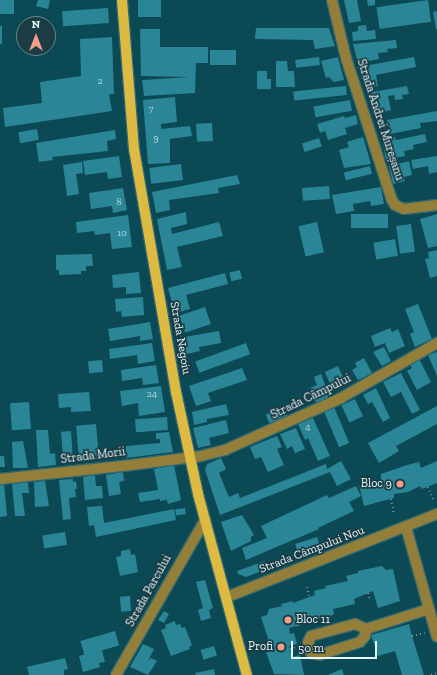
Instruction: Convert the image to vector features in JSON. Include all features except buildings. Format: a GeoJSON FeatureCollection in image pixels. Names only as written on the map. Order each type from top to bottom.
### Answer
{"type":"FeatureCollection","features":[{"type":"Feature","properties":{"kind":"main road","name":"Strada Negoiu"},"geometry":{"type":"LineString","coordinates":[[122,0],[134,150],[190,457],[205,520],[247,675]]}},
{"type":"Feature","properties":{"kind":"street","name":"Strada Andrei Mureșanu"},"geometry":{"type":"LineString","coordinates":[[332,0],[346,58],[392,200],[395,205],[404,209],[437,205]]}},
{"type":"Feature","properties":{"kind":"street","name":"Strada Câmpului"},"geometry":{"type":"LineString","coordinates":[[190,457],[225,450],[284,425],[341,398],[437,343]]}},
{"type":"Feature","properties":{"kind":"street","name":"Strada Morii"},"geometry":{"type":"LineString","coordinates":[[0,479],[190,457]]}},
{"type":"Feature","properties":{"kind":"street","name":"Strada Câmpului Nou"},"geometry":{"type":"LineString","coordinates":[[227,597],[437,514]]}},
{"type":"Feature","properties":{"kind":"street","name":"Strada Parcului"},"geometry":{"type":"LineString","coordinates":[[116,675],[205,520]]}},
{"type":"Feature","properties":{"kind":"street"},"geometry":{"type":"LineString","coordinates":[[406,527],[437,637]]}},
{"type":"Feature","properties":{"kind":"street"},"geometry":{"type":"LineString","coordinates":[[366,630],[363,639],[356,644],[316,656],[311,653],[308,648],[308,640],[314,635],[355,624],[366,630],[429,609]]}},
{"type":"Feature","properties":{"kind":"path"},"geometry":{"type":"LineString","coordinates":[[428,487],[433,499]]}},
{"type":"Feature","properties":{"kind":"path"},"geometry":{"type":"LineString","coordinates":[[391,499],[394,515]]}},
{"type":"Feature","properties":{"kind":"path"},"geometry":{"type":"LineString","coordinates":[[306,587],[309,596]]}},
{"type":"Feature","properties":{"kind":"path"},"geometry":{"type":"LineString","coordinates":[[368,593],[370,600]]}},
{"type":"Feature","properties":{"kind":"path"},"geometry":{"type":"LineString","coordinates":[[412,636],[427,632]]}},
{"type":"Feature","properties":{"kind":"path"},"geometry":{"type":"LineString","coordinates":[[290,649],[301,646]]}},
{"type":"Feature","properties":{"kind":"path"},"geometry":{"type":"LineString","coordinates":[[431,675],[437,674]]}},
{"type":"Feature","properties":{"kind":"place","name":"Bloc 9"},"geometry":{"type":"Point","coordinates":[400,484]}},
{"type":"Feature","properties":{"kind":"place","name":"Bloc 11"},"geometry":{"type":"Point","coordinates":[288,620]}},
{"type":"Feature","properties":{"kind":"place","name":"Profi"},"geometry":{"type":"Point","coordinates":[281,647]}}]}
